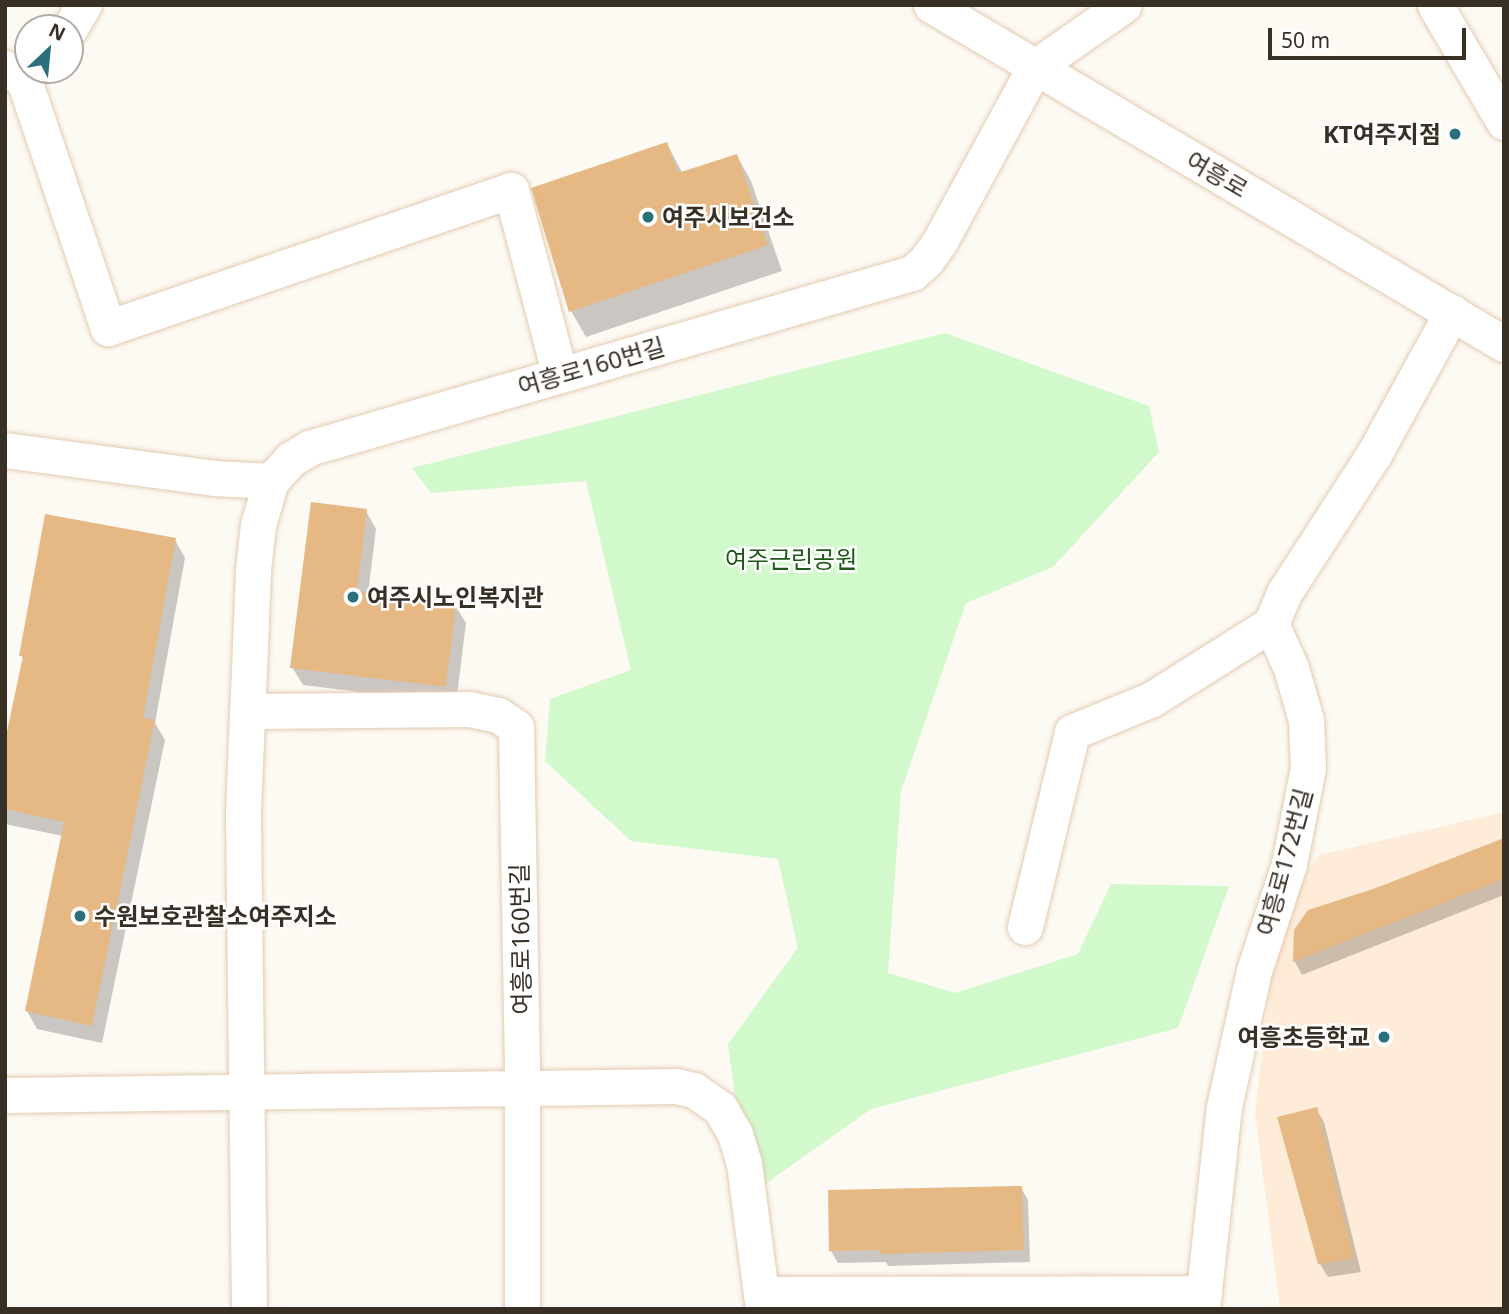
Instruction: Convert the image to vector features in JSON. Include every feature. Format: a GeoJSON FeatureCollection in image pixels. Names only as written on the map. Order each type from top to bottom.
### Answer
{"type":"FeatureCollection","features":[{"type":"Feature","properties":{"kind":"street","name":"여흥로"},"geometry":{"type":"LineString","coordinates":[[930,5],[1504,344]]}},
{"type":"Feature","properties":{"kind":"street"},"geometry":{"type":"LineString","coordinates":[[1035,67],[1124,5]]}},
{"type":"Feature","properties":{"kind":"street"},"geometry":{"type":"LineString","coordinates":[[1435,5],[1504,122]]}},
{"type":"Feature","properties":{"kind":"street","name":"여흥로160번길"},"geometry":{"type":"LineString","coordinates":[[249,1309],[243,812],[253,570],[258,525],[271,481],[291,459],[309,448],[912,273],[926,261],[940,241],[1035,67]]}},
{"type":"Feature","properties":{"kind":"street"},"geometry":{"type":"LineString","coordinates":[[21,84],[108,328],[512,190],[560,375]]}},
{"type":"Feature","properties":{"kind":"street"},"geometry":{"type":"LineString","coordinates":[[1025,927],[1072,732],[1152,699],[1271,624],[1284,593],[1374,454],[1452,312]]}},
{"type":"Feature","properties":{"kind":"street"},"geometry":{"type":"LineString","coordinates":[[5,450],[214,478],[271,481]]}},
{"type":"Feature","properties":{"kind":"street","name":"여흥로172번길"},"geometry":{"type":"LineString","coordinates":[[763,1301],[1202,1301],[1226,1097],[1254,971],[1289,864],[1308,768],[1306,720],[1291,668],[1271,624]]}},
{"type":"Feature","properties":{"kind":"street","name":"여흥로160번길"},"geometry":{"type":"LineString","coordinates":[[247,710],[469,709],[498,715],[516,727],[523,1088],[522,1309]]}},
{"type":"Feature","properties":{"kind":"street"},"geometry":{"type":"LineString","coordinates":[[5,1095],[676,1086],[694,1090],[720,1108],[735,1134],[744,1163],[763,1301]]}},
{"type":"Feature","properties":{"kind":"shaded area","name":"여흥초등학교"},"geometry":{"type":"Polygon","coordinates":[[[1504,812],[1504,1309],[1280,1309],[1255,1112],[1273,961],[1286,918],[1308,871],[1320,855],[1504,812]]]}},
{"type":"Feature","properties":{"kind":"green space","name":"여주근린공원"},"geometry":{"type":"Polygon","coordinates":[[[945,333],[1149,406],[1159,452],[1053,567],[966,603],[901,791],[888,973],[955,993],[1078,954],[1111,884],[1229,886],[1178,1028],[871,1109],[758,1189],[735,1096],[728,1044],[798,948],[778,859],[631,841],[545,761],[550,699],[631,670],[586,481],[431,493],[412,468],[945,333]]]}},
{"type":"Feature","properties":{"kind":"building","name":"여주시보건소"},"geometry":{"type":"Polygon","coordinates":[[[667,142],[678,173],[737,154],[768,245],[569,312],[531,188],[667,142]]]}},
{"type":"Feature","properties":{"kind":"building","name":"여주시노인복지관"},"geometry":{"type":"Polygon","coordinates":[[[311,502],[367,509],[357,591],[456,603],[446,687],[290,668],[311,502]]]}},
{"type":"Feature","properties":{"kind":"building"},"geometry":{"type":"Polygon","coordinates":[[[45,514],[176,538],[143,718],[155,720],[92,1026],[25,1011],[64,822],[5,809],[5,741],[23,656],[19,656],[45,514]]]}},
{"type":"Feature","properties":{"kind":"building"},"geometry":{"type":"Polygon","coordinates":[[[1504,838],[1504,879],[1293,962],[1294,930],[1308,910],[1376,888],[1504,838]]]}},
{"type":"Feature","properties":{"kind":"building"},"geometry":{"type":"Polygon","coordinates":[[[1317,1107],[1354,1259],[1318,1264],[1277,1117],[1317,1107]]]}},
{"type":"Feature","properties":{"kind":"building"},"geometry":{"type":"Polygon","coordinates":[[[1022,1186],[1024,1250],[880,1254],[879,1250],[829,1251],[828,1190],[1022,1186]]]}},
{"type":"Feature","properties":{"kind":"place","name":"KT여주지점"},"geometry":{"type":"Point","coordinates":[1455,134]}},
{"type":"Feature","properties":{"kind":"place","name":"여주시보건소"},"geometry":{"type":"Point","coordinates":[648,217]}},
{"type":"Feature","properties":{"kind":"place","name":"여주시노인복지관"},"geometry":{"type":"Point","coordinates":[353,597]}},
{"type":"Feature","properties":{"kind":"place","name":"수원보호관찰소여주지소"},"geometry":{"type":"Point","coordinates":[80,916]}},
{"type":"Feature","properties":{"kind":"place","name":"여흥초등학교"},"geometry":{"type":"Point","coordinates":[1384,1037]}}]}
